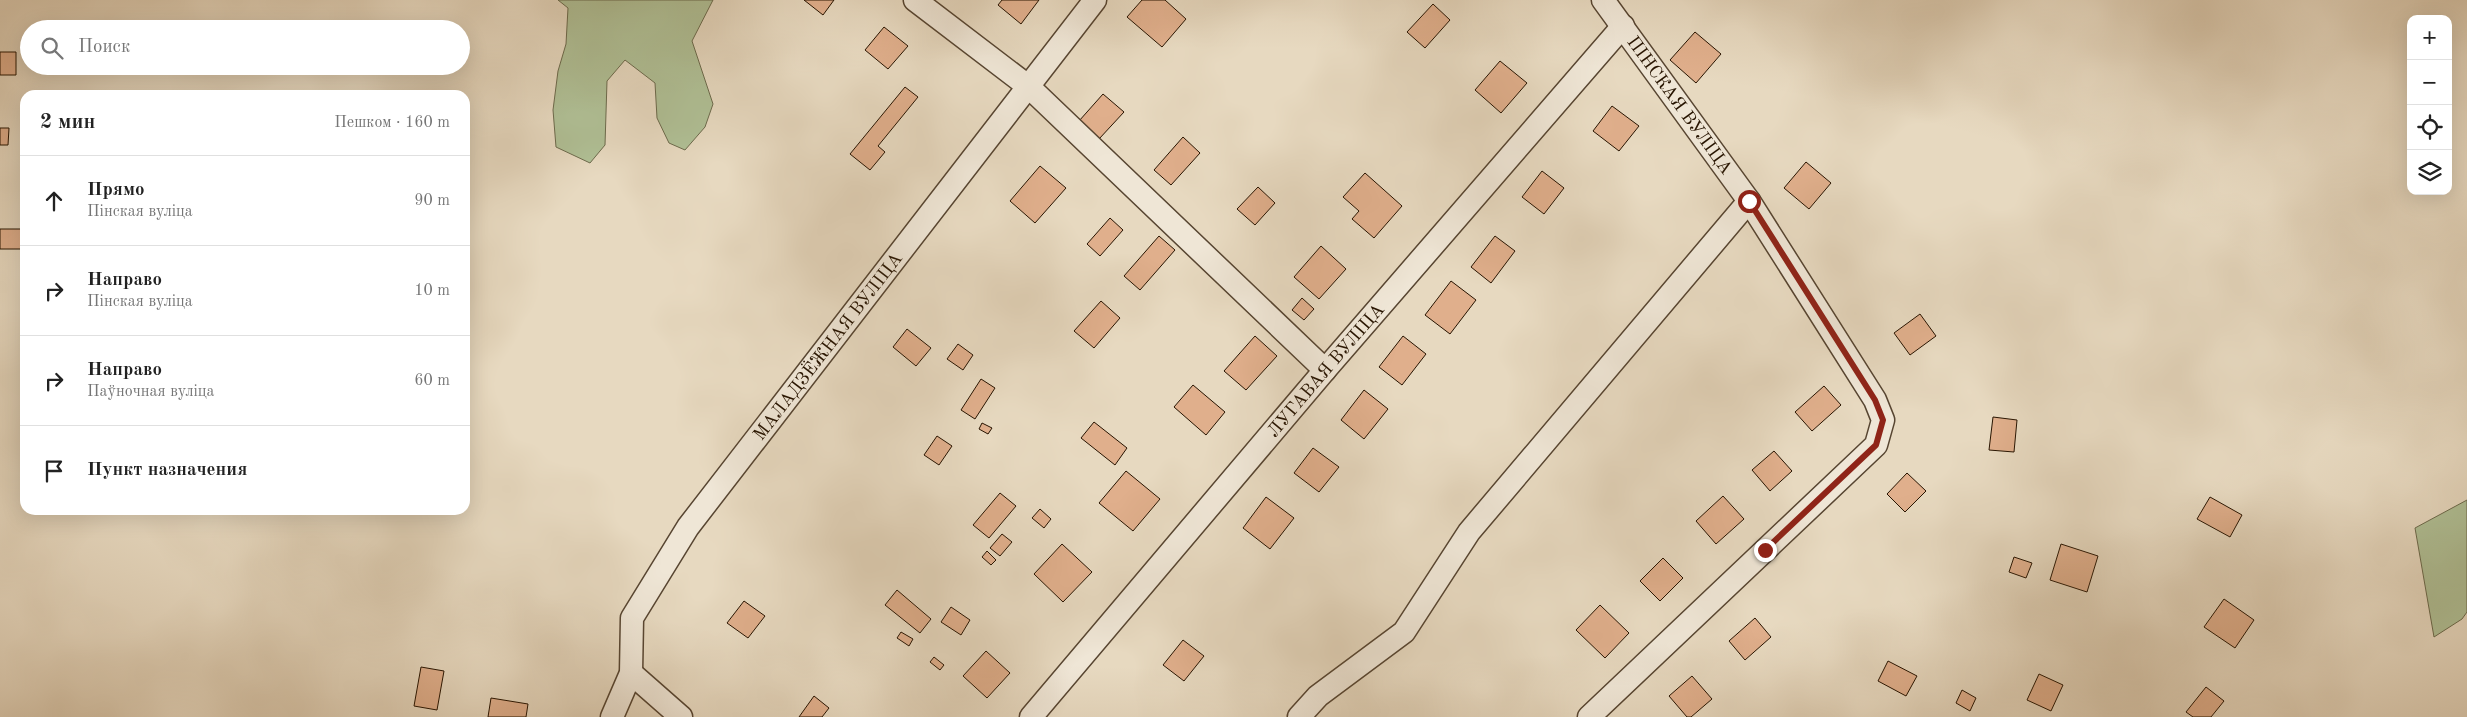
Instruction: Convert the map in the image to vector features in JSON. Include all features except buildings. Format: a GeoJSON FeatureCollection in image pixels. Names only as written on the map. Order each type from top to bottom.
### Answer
{"type":"FeatureCollection","features":[{"type":"Feature","properties":{"kind":"street"},"geometry":{"type":"LineString","coordinates":[[915,0],[1029,87],[1325,370]]}},
{"type":"Feature","properties":{"kind":"street","name":"МАЛАДЗЁЖНАЯ ВУЛІЦА"},"geometry":{"type":"LineString","coordinates":[[612,717],[631,673],[632,618],[688,527],[1095,0]]}},
{"type":"Feature","properties":{"kind":"street","name":"ПІНСКАЯ ВУЛІЦА"},"geometry":{"type":"LineString","coordinates":[[1588,717],[1876,445],[1883,420],[1875,400],[1749,201],[1603,0]]}},
{"type":"Feature","properties":{"kind":"street","name":"ЛУГАВАЯ ВУЛІЦА"},"geometry":{"type":"LineString","coordinates":[[1031,717],[1325,370],[1623,26]]}},
{"type":"Feature","properties":{"kind":"street"},"geometry":{"type":"LineString","coordinates":[[1299,717],[1318,696],[1404,632],[1469,532],[1749,201]]}},
{"type":"Feature","properties":{"kind":"street"},"geometry":{"type":"LineString","coordinates":[[631,673],[680,717]]}},
{"type":"Feature","properties":{"kind":"green space"},"geometry":{"type":"Polygon","coordinates":[[[558,0],[713,0],[692,41],[713,104],[705,127],[685,150],[669,143],[657,118],[655,83],[625,60],[607,81],[605,145],[590,163],[556,147],[553,110],[558,71],[566,44],[568,8],[558,0]]]}},
{"type":"Feature","properties":{"kind":"green space"},"geometry":{"type":"Polygon","coordinates":[[[2467,500],[2467,612],[2462,619],[2434,637],[2415,528],[2467,500]]]}},
{"type":"Feature","properties":{"kind":"route"},"geometry":{"type":"LineString","coordinates":[[1749,201],[1875,400],[1883,420],[1876,445],[1765,550]]}}]}
